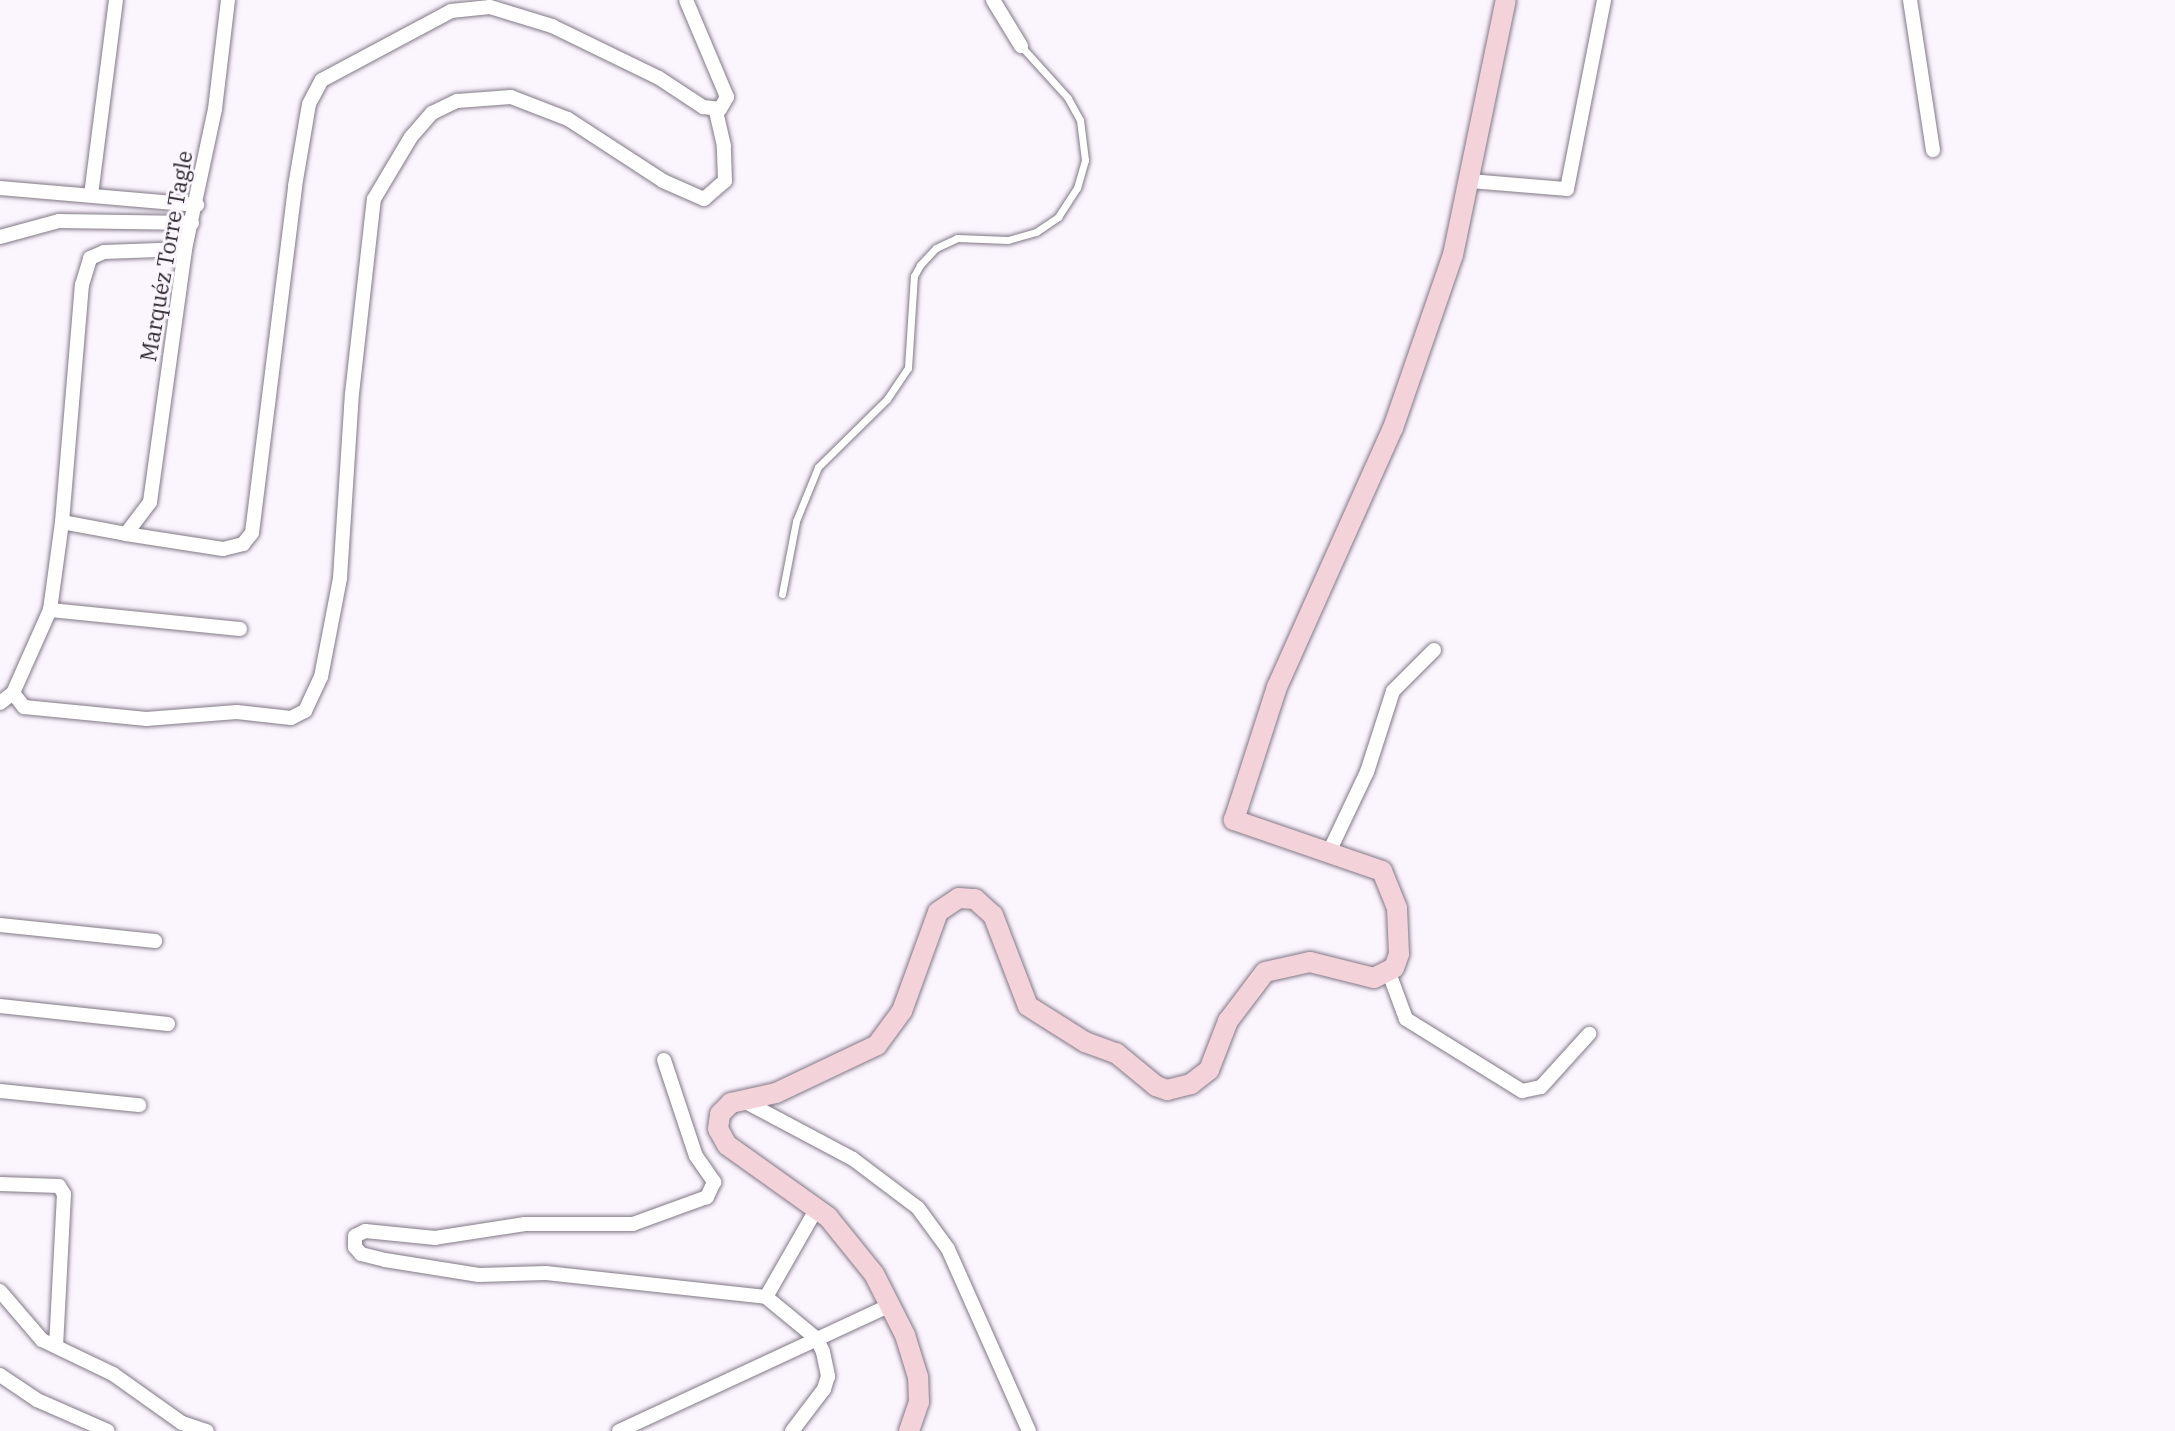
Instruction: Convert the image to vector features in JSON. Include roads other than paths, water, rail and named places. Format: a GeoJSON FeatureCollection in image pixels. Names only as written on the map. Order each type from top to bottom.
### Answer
{"type":"FeatureCollection","features":[{"type":"Feature","properties":{"kind":"street"},"geometry":{"type":"LineString","coordinates":[[91,195],[116,0]]}},
{"type":"Feature","properties":{"kind":"street","name":"Marquéz Torre Tagle"},"geometry":{"type":"LineString","coordinates":[[126,534],[142,518],[150,502],[185,249],[197,205],[228,0]]}},
{"type":"Feature","properties":{"kind":"street"},"geometry":{"type":"LineString","coordinates":[[686,0],[727,97],[716,110]]}},
{"type":"Feature","properties":{"kind":"street"},"geometry":{"type":"LineString","coordinates":[[993,0],[1021,46]]}},
{"type":"Feature","properties":{"kind":"street"},"geometry":{"type":"LineString","coordinates":[[1506,0],[1471,181],[1453,255],[1393,428],[1277,687],[1234,820],[1373,865],[1395,894],[1399,954],[1389,973],[1406,1019],[1522,1091],[1541,1087],[1589,1034]]}},
{"type":"Feature","properties":{"kind":"street"},"geometry":{"type":"LineString","coordinates":[[1471,181],[1567,189],[1604,0]]}},
{"type":"Feature","properties":{"kind":"street"},"geometry":{"type":"LineString","coordinates":[[1910,0],[1933,150]]}},
{"type":"Feature","properties":{"kind":"street"},"geometry":{"type":"LineString","coordinates":[[62,522],[223,549],[237,547],[252,533],[295,186],[312,95],[329,75],[451,11],[490,7],[552,26],[716,110]]}},
{"type":"Feature","properties":{"kind":"street"},"geometry":{"type":"LineString","coordinates":[[13,693],[24,707],[146,719],[237,712],[291,718],[305,711],[317,693],[340,578],[352,394],[374,199],[411,137],[432,113],[457,101],[511,97],[568,119],[672,187],[704,199],[725,181],[724,146],[716,110]]}},
{"type":"Feature","properties":{"kind":"street"},"geometry":{"type":"LineString","coordinates":[[0,188],[197,205]]}},
{"type":"Feature","properties":{"kind":"street"},"geometry":{"type":"LineString","coordinates":[[0,237],[59,221],[192,223]]}},
{"type":"Feature","properties":{"kind":"street"},"geometry":{"type":"LineString","coordinates":[[0,703],[13,693],[50,610],[62,522],[82,285],[90,258],[104,252],[185,249]]}},
{"type":"Feature","properties":{"kind":"street"},"geometry":{"type":"LineString","coordinates":[[50,610],[240,629]]}},
{"type":"Feature","properties":{"kind":"street"},"geometry":{"type":"LineString","coordinates":[[1329,852],[1367,772],[1393,691],[1434,650]]}},
{"type":"Feature","properties":{"kind":"street"},"geometry":{"type":"LineString","coordinates":[[909,1431],[919,1402],[918,1377],[890,1305],[860,1254],[817,1208],[721,1137],[718,1120],[724,1108],[855,1059],[884,1039],[917,976],[938,912],[959,898],[975,899],[993,915],[1028,1006],[1085,1042],[1116,1053],[1156,1086],[1167,1090],[1191,1084],[1209,1070],[1228,1021],[1265,972],[1310,962],[1367,978],[1389,973]]}},
{"type":"Feature","properties":{"kind":"street"},"geometry":{"type":"LineString","coordinates":[[0,925],[155,941]]}},
{"type":"Feature","properties":{"kind":"street"},"geometry":{"type":"LineString","coordinates":[[0,1006],[168,1024]]}},
{"type":"Feature","properties":{"kind":"street"},"geometry":{"type":"LineString","coordinates":[[664,1060],[696,1156],[714,1182],[707,1197],[633,1224],[525,1224],[435,1238],[365,1231],[355,1236],[355,1247],[361,1254],[385,1260],[479,1275],[546,1273],[766,1297],[817,1339],[828,1376],[792,1431]]}},
{"type":"Feature","properties":{"kind":"street"},"geometry":{"type":"LineString","coordinates":[[0,1091],[139,1105]]}},
{"type":"Feature","properties":{"kind":"street"},"geometry":{"type":"LineString","coordinates":[[744,1101],[853,1159],[918,1208],[948,1249],[1029,1431]]}},
{"type":"Feature","properties":{"kind":"street"},"geometry":{"type":"LineString","coordinates":[[0,1184],[59,1186],[64,1194],[56,1346]]}},
{"type":"Feature","properties":{"kind":"street"},"geometry":{"type":"LineString","coordinates":[[766,1297],[817,1208]]}},
{"type":"Feature","properties":{"kind":"street"},"geometry":{"type":"LineString","coordinates":[[0,1291],[26,1326],[56,1346],[113,1374],[182,1423],[207,1431]]}},
{"type":"Feature","properties":{"kind":"street"},"geometry":{"type":"LineString","coordinates":[[619,1431],[890,1305]]}},
{"type":"Feature","properties":{"kind":"street"},"geometry":{"type":"LineString","coordinates":[[0,1375],[37,1400],[108,1431]]}},
{"type":"Feature","properties":{"kind":"lane"},"geometry":{"type":"LineString","coordinates":[[782,594],[796,521],[818,467],[887,399],[908,368],[920,265],[936,248],[957,238],[1008,240],[1036,232],[1058,217],[1077,188],[1085,160],[1080,120],[1068,98],[1021,46]]}}]}
